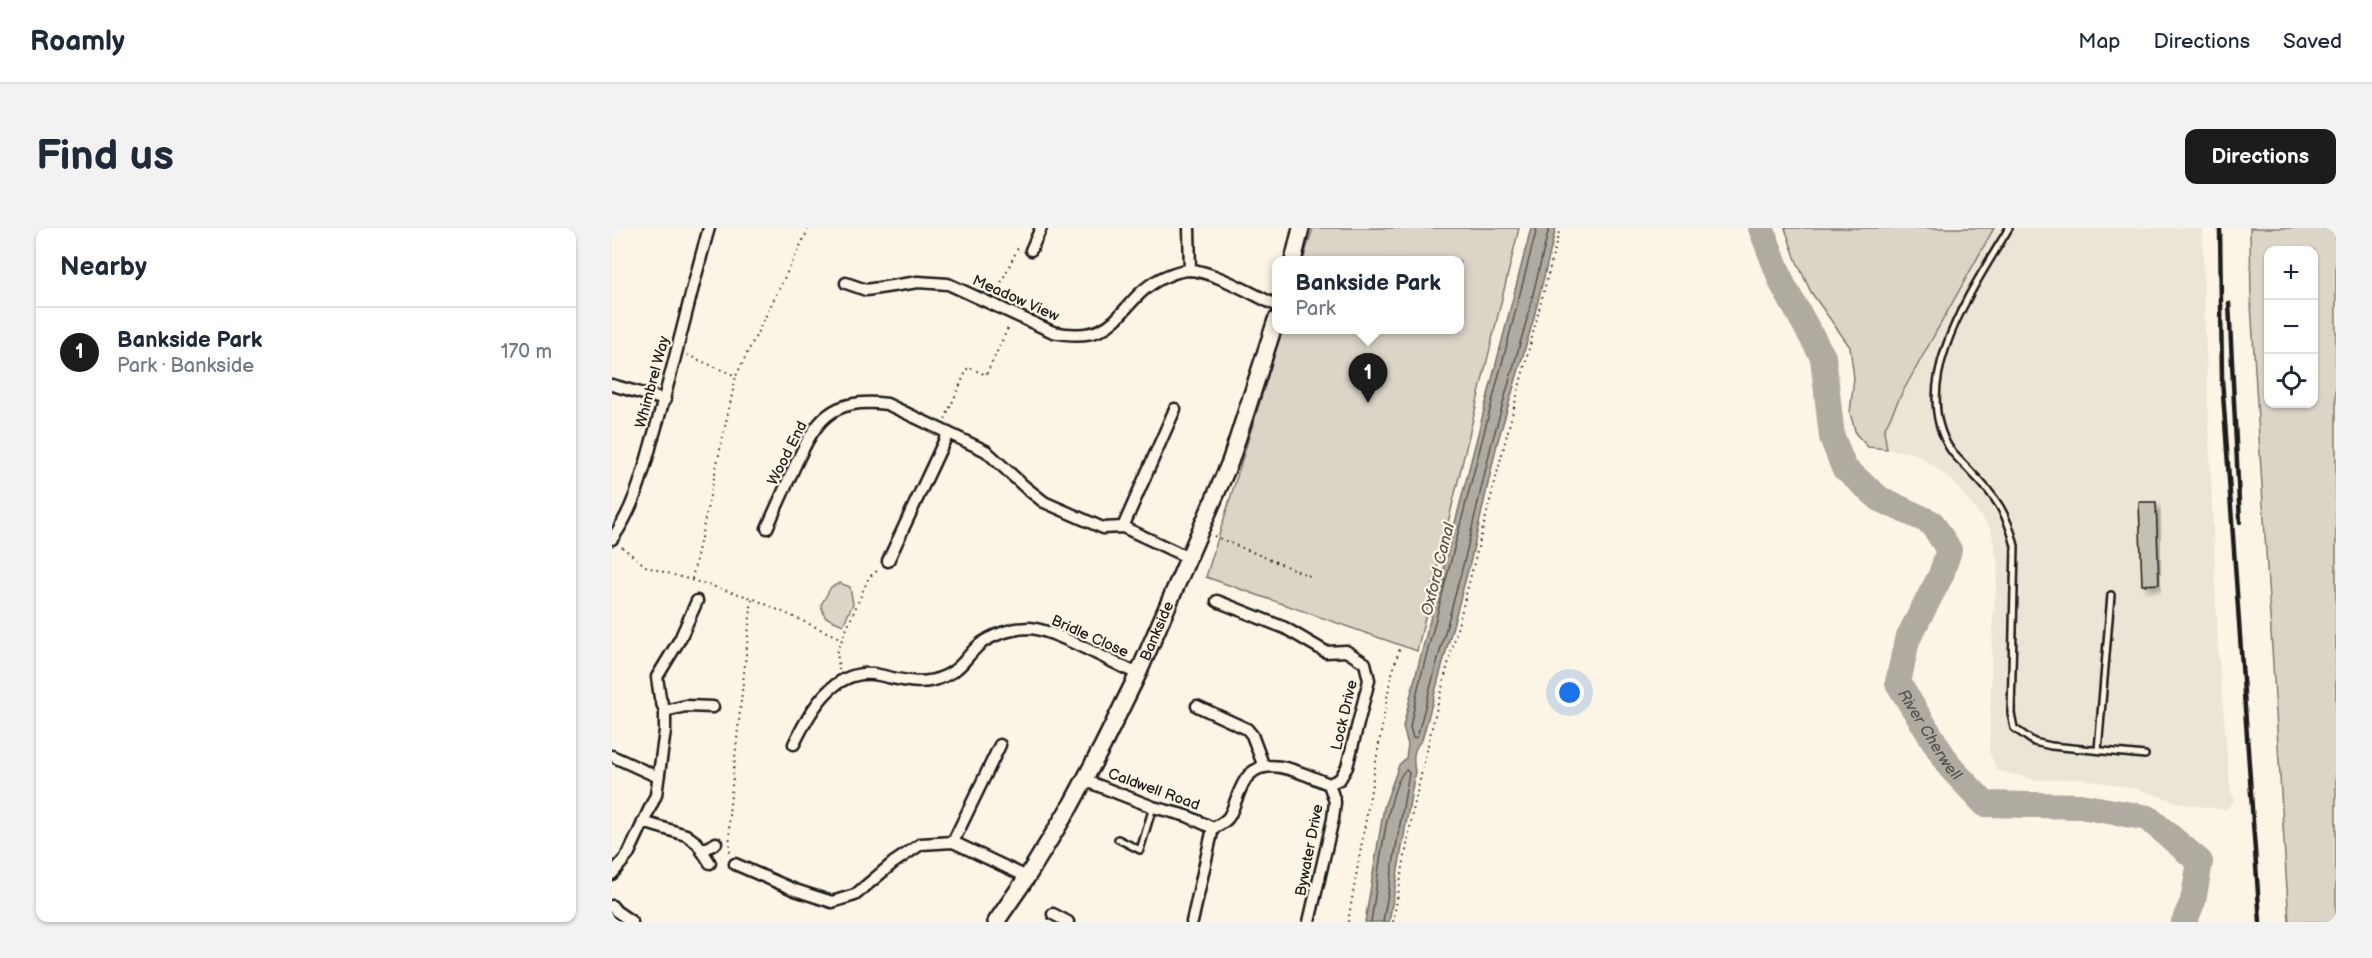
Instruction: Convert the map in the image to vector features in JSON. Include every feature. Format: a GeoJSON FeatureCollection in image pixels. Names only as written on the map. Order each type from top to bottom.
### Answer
{"type":"FeatureCollection","features":[{"type":"Feature","properties":{"kind":"street","name":"Whimbrel Way"},"geometry":{"type":"LineString","coordinates":[[612,539],[626,519],[643,472],[665,400],[690,292],[710,228]]}},
{"type":"Feature","properties":{"kind":"street"},"geometry":{"type":"LineString","coordinates":[[1030,250],[1041,228]]}},
{"type":"Feature","properties":{"kind":"street"},"geometry":{"type":"LineString","coordinates":[[1190,228],[1190,270],[1208,274],[1272,304]]}},
{"type":"Feature","properties":{"kind":"street"},"geometry":{"type":"LineString","coordinates":[[1294,256],[1301,228]]}},
{"type":"Feature","properties":{"kind":"street","name":"Meadow View"},"geometry":{"type":"LineString","coordinates":[[846,283],[866,290],[918,282],[948,284],[1053,332],[1069,335],[1098,332],[1128,308],[1141,290],[1151,282],[1176,272],[1190,270]]}},
{"type":"Feature","properties":{"kind":"street","name":"Bankside"},"geometry":{"type":"LineString","coordinates":[[996,922],[1027,878],[1084,780],[1138,674],[1230,462],[1272,332]]}},
{"type":"Feature","properties":{"kind":"street"},"geometry":{"type":"LineString","coordinates":[[612,385],[665,400]]}},
{"type":"Feature","properties":{"kind":"street","name":"Wood End"},"geometry":{"type":"LineString","coordinates":[[767,528],[809,436],[820,420],[838,408],[855,402],[887,404],[986,451],[1025,488],[1044,502],[1103,528],[1123,527],[1189,558]]}},
{"type":"Feature","properties":{"kind":"street"},"geometry":{"type":"LineString","coordinates":[[1123,527],[1176,409]]}},
{"type":"Feature","properties":{"kind":"street"},"geometry":{"type":"LineString","coordinates":[[888,561],[944,431]]}},
{"type":"Feature","properties":{"kind":"street"},"geometry":{"type":"LineString","coordinates":[[612,874],[628,855],[656,795],[662,756],[665,711],[660,698],[657,677],[680,639],[697,601]]}},
{"type":"Feature","properties":{"kind":"street","name":"Lock Drive"},"geometry":{"type":"LineString","coordinates":[[1217,601],[1285,627],[1326,652],[1346,651],[1365,663],[1369,680],[1347,767],[1340,779],[1329,783]]}},
{"type":"Feature","properties":{"kind":"street","name":"Bridle Close"},"geometry":{"type":"LineString","coordinates":[[794,744],[812,709],[826,692],[841,681],[860,675],[876,674],[916,684],[930,682],[959,669],[978,646],[1004,633],[1029,628],[1046,632],[1138,674]]}},
{"type":"Feature","properties":{"kind":"street"},"geometry":{"type":"LineString","coordinates":[[665,711],[686,705],[713,707]]}},
{"type":"Feature","properties":{"kind":"street"},"geometry":{"type":"LineString","coordinates":[[1197,706],[1247,729],[1252,735],[1264,767]]}},
{"type":"Feature","properties":{"kind":"street"},"geometry":{"type":"LineString","coordinates":[[954,842],[1000,745]]}},
{"type":"Feature","properties":{"kind":"street"},"geometry":{"type":"LineString","coordinates":[[612,756],[658,777]]}},
{"type":"Feature","properties":{"kind":"street"},"geometry":{"type":"LineString","coordinates":[[1217,826],[1230,819],[1247,776],[1257,769],[1264,767],[1288,769],[1329,783]]}},
{"type":"Feature","properties":{"kind":"street","name":"Caldwell Road"},"geometry":{"type":"LineString","coordinates":[[1084,780],[1153,807],[1217,826],[1192,922]]}},
{"type":"Feature","properties":{"kind":"street","name":"Bywater Drive"},"geometry":{"type":"LineString","coordinates":[[1309,922],[1333,819],[1335,802],[1329,783]]}},
{"type":"Feature","properties":{"kind":"street"},"geometry":{"type":"LineString","coordinates":[[643,822],[686,835],[697,843],[710,863]]}},
{"type":"Feature","properties":{"kind":"street"},"geometry":{"type":"LineString","coordinates":[[732,859],[795,890],[832,902],[855,895],[893,863],[921,844],[954,842],[1027,878]]}},
{"type":"Feature","properties":{"kind":"street"},"geometry":{"type":"LineString","coordinates":[[702,850],[716,843]]}},
{"type":"Feature","properties":{"kind":"street"},"geometry":{"type":"LineString","coordinates":[[612,906],[615,911],[632,922]]}},
{"type":"Feature","properties":{"kind":"street"},"geometry":{"type":"LineString","coordinates":[[1053,914],[1068,922]]}},
{"type":"Feature","properties":{"kind":"lane"},"geometry":{"type":"LineString","coordinates":[[2009,228],[1956,319],[1941,359],[1937,421],[1951,450],[2001,505],[2010,525],[2015,546],[2011,713],[2014,728],[2034,742],[2051,746],[2145,755]]}},
{"type":"Feature","properties":{"kind":"lane"},"geometry":{"type":"LineString","coordinates":[[2098,750],[2111,595]]}},
{"type":"Feature","properties":{"kind":"lane"},"geometry":{"type":"LineString","coordinates":[[1118,839],[1140,850],[1153,807]]}},
{"type":"Feature","properties":{"kind":"path"},"geometry":{"type":"LineString","coordinates":[[692,579],[736,376],[809,228]]}},
{"type":"Feature","properties":{"kind":"path"},"geometry":{"type":"LineString","coordinates":[[1393,922],[1414,806],[1433,723],[1560,228]]}},
{"type":"Feature","properties":{"kind":"path"},"geometry":{"type":"LineString","coordinates":[[991,304],[1017,248],[1030,250]]}},
{"type":"Feature","properties":{"kind":"path"},"geometry":{"type":"LineString","coordinates":[[944,431],[968,367],[986,375],[1015,313]]}},
{"type":"Feature","properties":{"kind":"path"},"geometry":{"type":"LineString","coordinates":[[676,351],[736,376]]}},
{"type":"Feature","properties":{"kind":"path"},"geometry":{"type":"LineString","coordinates":[[1214,536],[1312,577]]}},
{"type":"Feature","properties":{"kind":"path"},"geometry":{"type":"LineString","coordinates":[[612,539],[647,567],[752,598],[842,639]]}},
{"type":"Feature","properties":{"kind":"path"},"geometry":{"type":"LineString","coordinates":[[841,681],[837,651],[869,577],[888,561]]}},
{"type":"Feature","properties":{"kind":"path"},"geometry":{"type":"LineString","coordinates":[[732,859],[729,814],[752,598]]}},
{"type":"Feature","properties":{"kind":"path"},"geometry":{"type":"LineString","coordinates":[[1348,922],[1390,681],[1400,646]]}},
{"type":"Feature","properties":{"kind":"shaded area"},"geometry":{"type":"Polygon","coordinates":[[[1313,228],[1519,228],[1417,651],[1206,577],[1281,334],[1464,334],[1464,256],[1304,256],[1313,228]]]}},
{"type":"Feature","properties":{"kind":"shaded area"},"geometry":{"type":"Polygon","coordinates":[[[1785,228],[1994,228],[1902,393],[1884,430],[1887,449],[1868,447],[1856,434],[1850,413],[1854,378],[1850,347],[1811,292],[1796,260],[1785,228]]]}},
{"type":"Feature","properties":{"kind":"shaded area"},"geometry":{"type":"Polygon","coordinates":[[[1994,228],[2203,228],[2218,650],[2230,787],[2234,801],[2225,810],[2184,804],[2137,789],[2084,779],[2035,780],[1997,770],[1989,752],[1993,617],[1998,567],[1991,529],[1951,479],[1914,453],[1887,449],[1884,430],[1902,393],[1994,228]]]}},
{"type":"Feature","properties":{"kind":"shaded area"},"geometry":{"type":"Polygon","coordinates":[[[2250,228],[2336,228],[2336,922],[2289,922],[2251,303],[2250,228]]]}},
{"type":"Feature","properties":{"kind":"shaded area"},"geometry":{"type":"Polygon","coordinates":[[[840,583],[850,587],[853,604],[843,625],[825,617],[821,605],[831,587],[840,583]]]}},
{"type":"Feature","properties":{"kind":"water"},"geometry":{"type":"Polygon","coordinates":[[[1531,228],[1556,228],[1533,321],[1497,444],[1471,559],[1422,740],[1415,751],[1415,772],[1389,922],[1365,922],[1384,807],[1399,765],[1406,758],[1408,745],[1403,727],[1531,228]]]}},
{"type":"Feature","properties":{"kind":"building"},"geometry":{"type":"Polygon","coordinates":[[[2139,502],[2156,502],[2159,584],[2142,585],[2139,502]]]}},
{"type":"Feature","properties":{"kind":"waterway","name":"River Cherwell"},"geometry":{"type":"LineString","coordinates":[[1761,228],[1783,285],[1823,357],[1832,437],[1844,468],[1880,499],[1932,523],[1949,550],[1941,575],[1907,640],[1898,683],[1950,767],[1985,804],[2080,806],[2148,818],[2200,862],[2193,901],[2184,922]]}},
{"type":"Feature","properties":{"kind":"railway"},"geometry":{"type":"LineString","coordinates":[[2220,228],[2222,379],[2260,922]]}},
{"type":"Feature","properties":{"kind":"railway"},"geometry":{"type":"LineString","coordinates":[[2229,303],[2240,522]]}},
{"type":"Feature","properties":{"kind":"place","name":"Bankside Park"},"geometry":{"type":"Point","coordinates":[1368,403]}},
{"type":"Feature","properties":{"kind":"water label","name":"Oxford Canal"},"geometry":{"type":"Point","coordinates":[1437,569]}}]}
